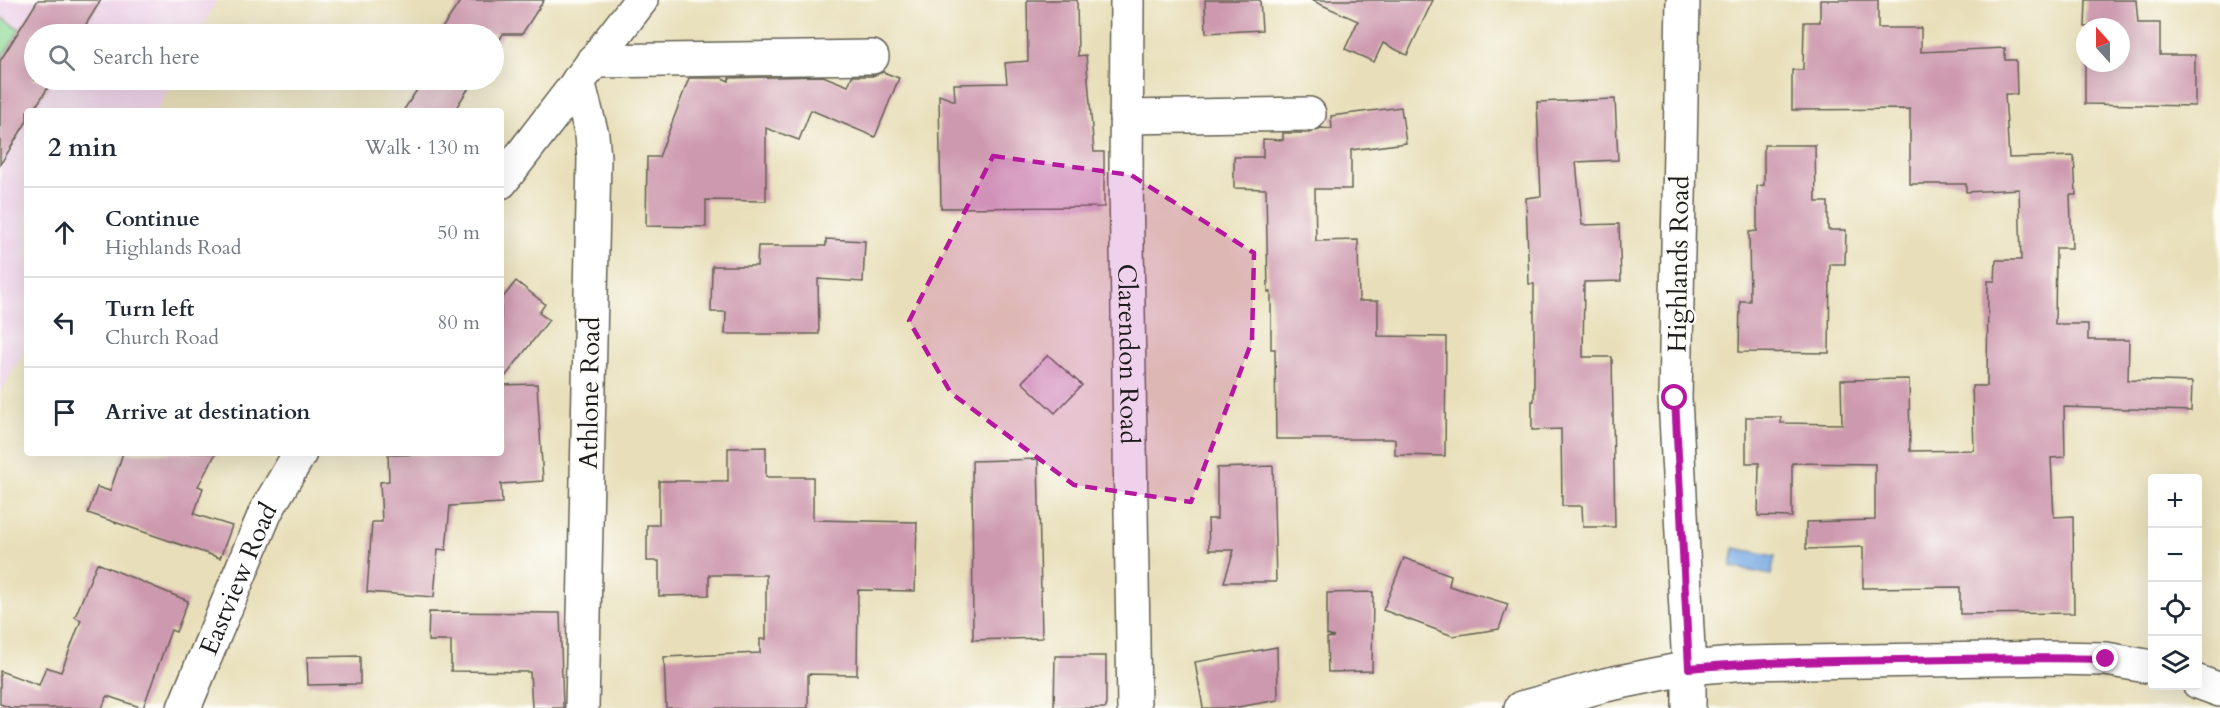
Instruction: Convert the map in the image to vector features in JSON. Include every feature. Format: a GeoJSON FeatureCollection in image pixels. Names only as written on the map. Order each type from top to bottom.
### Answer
{"type":"FeatureCollection","features":[{"type":"Feature","properties":{"kind":"street"},"geometry":{"type":"LineString","coordinates":[[504,178],[641,0]]}},
{"type":"Feature","properties":{"kind":"street","name":"Clarendon Road"},"geometry":{"type":"LineString","coordinates":[[1127,0],[1126,117],[1134,708]]}},
{"type":"Feature","properties":{"kind":"street","name":"Highlands Road"},"geometry":{"type":"LineString","coordinates":[[1683,0],[1675,398],[1689,668],[1689,708]]}},
{"type":"Feature","properties":{"kind":"street"},"geometry":{"type":"LineString","coordinates":[[586,71],[872,57]]}},
{"type":"Feature","properties":{"kind":"street","name":"Athlone Road"},"geometry":{"type":"LineString","coordinates":[[582,708],[594,158],[586,71]]}},
{"type":"Feature","properties":{"kind":"street"},"geometry":{"type":"LineString","coordinates":[[1126,117],[1310,114]]}},
{"type":"Feature","properties":{"kind":"street","name":"Eastview Road"},"geometry":{"type":"LineString","coordinates":[[184,708],[266,511],[298,456]]}},
{"type":"Feature","properties":{"kind":"street"},"geometry":{"type":"LineString","coordinates":[[1521,708],[1605,685],[1689,668],[1777,662],[2049,658],[2106,659],[2148,666]]}},
{"type":"Feature","properties":{"kind":"street"},"geometry":{"type":"LineString","coordinates":[[2202,683],[2220,690]]}},
{"type":"Feature","properties":{"kind":"highlighted area"},"geometry":{"type":"Polygon","coordinates":[[[993,156],[1131,175],[1254,253],[1252,341],[1191,502],[1074,485],[951,393],[909,321],[993,156]]]}},
{"type":"Feature","properties":{"kind":"shaded area"},"geometry":{"type":"Polygon","coordinates":[[[0,0],[217,0],[204,24],[24,24],[24,90],[168,90],[158,108],[24,108],[24,351],[0,393],[0,0]]]}},
{"type":"Feature","properties":{"kind":"green space"},"geometry":{"type":"Polygon","coordinates":[[[0,17],[20,29],[0,61],[0,17]]]}},
{"type":"Feature","properties":{"kind":"water"},"geometry":{"type":"Polygon","coordinates":[[[1734,548],[1775,556],[1771,575],[1731,567],[1734,548]]]}},
{"type":"Feature","properties":{"kind":"building"},"geometry":{"type":"Polygon","coordinates":[[[38,0],[101,0],[86,24],[24,24],[24,90],[47,90],[35,108],[24,108],[24,126],[0,165],[0,61],[38,0]]]}},
{"type":"Feature","properties":{"kind":"building"},"geometry":{"type":"Polygon","coordinates":[[[461,0],[544,0],[522,34],[504,34],[504,24],[445,24],[461,0]]]}},
{"type":"Feature","properties":{"kind":"building"},"geometry":{"type":"Polygon","coordinates":[[[1027,0],[1077,0],[1078,56],[1086,55],[1094,152],[1104,152],[1104,207],[941,208],[939,95],[955,101],[954,84],[1007,83],[1005,63],[1028,61],[1027,0]]]}},
{"type":"Feature","properties":{"kind":"building"},"geometry":{"type":"Polygon","coordinates":[[[1205,0],[1260,0],[1262,30],[1206,33],[1205,0]]]}},
{"type":"Feature","properties":{"kind":"building"},"geometry":{"type":"Polygon","coordinates":[[[1311,0],[1433,0],[1407,55],[1383,43],[1374,62],[1345,49],[1358,21],[1311,0]]]}},
{"type":"Feature","properties":{"kind":"building"},"geometry":{"type":"Polygon","coordinates":[[[1820,0],[1878,0],[1878,28],[1921,28],[1921,52],[2005,48],[2005,60],[2016,60],[2017,94],[2005,94],[2009,158],[2074,156],[2076,195],[2070,195],[2072,248],[2056,248],[2055,324],[2088,324],[2088,340],[2129,340],[2128,380],[2192,382],[2191,411],[2064,407],[2065,457],[2051,458],[2054,517],[2073,516],[2074,613],[1960,614],[1960,587],[1863,588],[1863,547],[1806,549],[1806,522],[1875,520],[1875,464],[1792,463],[1792,517],[1758,516],[1759,463],[1746,463],[1746,417],[1781,417],[1781,423],[1842,424],[1841,380],[1909,379],[1910,451],[1974,450],[1972,386],[1987,386],[1988,281],[1995,281],[1996,260],[2021,260],[2019,189],[1966,192],[1966,184],[1910,184],[1910,109],[1792,110],[1792,70],[1803,70],[1804,22],[1820,22],[1820,0]]]}},
{"type":"Feature","properties":{"kind":"building"},"geometry":{"type":"Polygon","coordinates":[[[2086,0],[2136,0],[2138,23],[2160,23],[2160,55],[2195,55],[2195,106],[2085,104],[2085,72],[2130,72],[2130,18],[2085,18],[2086,0]]]}},
{"type":"Feature","properties":{"kind":"building"},"geometry":{"type":"Polygon","coordinates":[[[883,72],[899,78],[875,137],[811,110],[799,140],[766,128],[766,201],[706,200],[706,227],[646,226],[647,157],[659,157],[689,78],[722,78],[729,81],[729,78],[823,76],[848,86],[852,76],[872,76],[883,72]]]}},
{"type":"Feature","properties":{"kind":"building"},"geometry":{"type":"Polygon","coordinates":[[[417,90],[468,90],[456,108],[405,108],[417,90]]]}},
{"type":"Feature","properties":{"kind":"building"},"geometry":{"type":"Polygon","coordinates":[[[1615,99],[1618,160],[1576,162],[1582,225],[1619,224],[1621,281],[1584,282],[1583,357],[1612,357],[1615,527],[1583,527],[1582,506],[1562,506],[1561,429],[1532,430],[1534,284],[1529,284],[1526,198],[1541,196],[1537,102],[1615,99]]]}},
{"type":"Feature","properties":{"kind":"building"},"geometry":{"type":"Polygon","coordinates":[[[1401,107],[1406,143],[1351,150],[1351,189],[1315,189],[1316,241],[1358,240],[1359,301],[1378,301],[1378,336],[1446,337],[1445,456],[1395,455],[1395,439],[1276,439],[1275,349],[1271,349],[1266,189],[1234,188],[1234,157],[1263,157],[1263,139],[1283,140],[1283,133],[1309,133],[1321,128],[1332,129],[1331,116],[1401,107]]]}},
{"type":"Feature","properties":{"kind":"building"},"geometry":{"type":"Polygon","coordinates":[[[1764,145],[1815,145],[1816,202],[1828,202],[1828,230],[1846,230],[1845,264],[1830,264],[1829,353],[1739,352],[1740,301],[1750,301],[1749,232],[1757,231],[1757,186],[1764,185],[1764,145]]]}},
{"type":"Feature","properties":{"kind":"building"},"geometry":{"type":"Polygon","coordinates":[[[826,239],[865,241],[863,282],[818,279],[819,334],[725,334],[726,312],[711,312],[712,266],[757,266],[758,246],[826,246],[826,239]]]}},
{"type":"Feature","properties":{"kind":"building"},"geometry":{"type":"Polygon","coordinates":[[[516,281],[545,304],[539,313],[549,320],[504,378],[504,296],[516,281]]]}},
{"type":"Feature","properties":{"kind":"building"},"geometry":{"type":"Polygon","coordinates":[[[1048,355],[1082,385],[1055,413],[1022,382],[1048,355]]]}},
{"type":"Feature","properties":{"kind":"building"},"geometry":{"type":"Polygon","coordinates":[[[537,384],[543,481],[501,484],[502,503],[450,506],[446,550],[438,549],[434,597],[367,592],[372,522],[382,522],[380,482],[389,481],[388,456],[504,456],[504,385],[537,384]]]}},
{"type":"Feature","properties":{"kind":"building"},"geometry":{"type":"Polygon","coordinates":[[[766,447],[766,477],[813,477],[813,520],[917,522],[915,591],[858,590],[857,675],[808,674],[808,708],[666,708],[664,657],[760,653],[760,639],[766,639],[766,575],[709,575],[709,595],[659,596],[659,561],[647,561],[647,525],[659,525],[659,481],[728,481],[728,448],[766,447]]]}},
{"type":"Feature","properties":{"kind":"building"},"geometry":{"type":"Polygon","coordinates":[[[122,456],[214,456],[198,486],[203,488],[194,514],[232,526],[220,558],[88,513],[97,487],[110,491],[122,456]]]}},
{"type":"Feature","properties":{"kind":"building"},"geometry":{"type":"Polygon","coordinates":[[[1038,459],[1042,638],[973,640],[972,461],[1038,459]]]}},
{"type":"Feature","properties":{"kind":"building"},"geometry":{"type":"Polygon","coordinates":[[[1273,466],[1276,582],[1224,582],[1234,550],[1209,550],[1208,519],[1217,519],[1217,468],[1273,466]]]}},
{"type":"Feature","properties":{"kind":"building"},"geometry":{"type":"Polygon","coordinates":[[[1404,558],[1451,575],[1449,586],[1508,604],[1499,629],[1453,636],[1383,610],[1404,558]]]}},
{"type":"Feature","properties":{"kind":"building"},"geometry":{"type":"Polygon","coordinates":[[[97,563],[188,601],[176,632],[171,630],[143,708],[107,696],[102,708],[11,708],[0,704],[0,671],[39,685],[46,667],[61,672],[81,620],[75,617],[97,563]]]}},
{"type":"Feature","properties":{"kind":"building"},"geometry":{"type":"Polygon","coordinates":[[[1373,592],[1372,671],[1328,672],[1327,638],[1334,637],[1327,635],[1327,593],[1373,592]]]}},
{"type":"Feature","properties":{"kind":"building"},"geometry":{"type":"Polygon","coordinates":[[[429,612],[560,613],[563,708],[532,708],[530,672],[451,671],[451,641],[428,641],[429,612]]]}},
{"type":"Feature","properties":{"kind":"building"},"geometry":{"type":"Polygon","coordinates":[[[1277,647],[1278,700],[1232,708],[1203,708],[1195,662],[1277,647]]]}},
{"type":"Feature","properties":{"kind":"building"},"geometry":{"type":"Polygon","coordinates":[[[360,656],[360,684],[308,685],[307,657],[360,656]]]}},
{"type":"Feature","properties":{"kind":"building"},"geometry":{"type":"Polygon","coordinates":[[[1055,656],[1106,656],[1106,708],[1054,708],[1055,656]]]}},
{"type":"Feature","properties":{"kind":"route"},"geometry":{"type":"LineString","coordinates":[[1675,398],[1689,668],[1798,661],[2106,659]]}}]}
